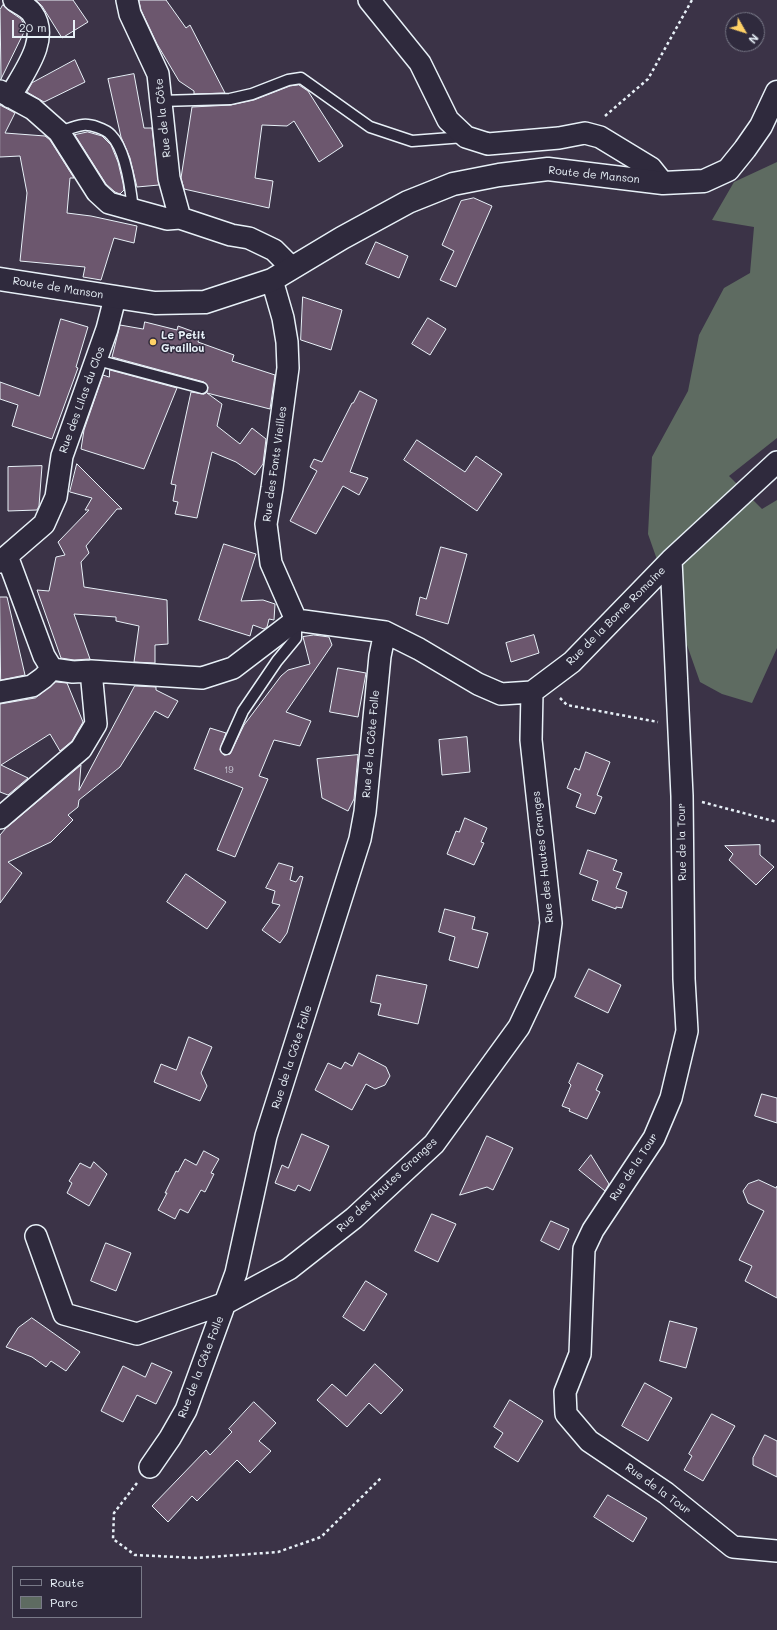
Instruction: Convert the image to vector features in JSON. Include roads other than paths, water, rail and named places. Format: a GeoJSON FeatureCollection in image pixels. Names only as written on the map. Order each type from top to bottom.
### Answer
{"type":"FeatureCollection","features":[{"type":"Feature","properties":{"kind":"street"},"geometry":{"type":"LineString","coordinates":[[14,0],[31,12],[39,26],[37,48],[5,94],[33,109],[59,132],[97,192],[109,203],[133,211],[167,219],[180,218],[231,235],[249,238],[274,250],[291,267]]}},
{"type":"Feature","properties":{"kind":"street","name":"Rue de la Côte"},"geometry":{"type":"LineString","coordinates":[[127,0],[130,14],[158,74],[169,178],[180,218]]}},
{"type":"Feature","properties":{"kind":"street"},"geometry":{"type":"LineString","coordinates":[[369,0],[420,63],[448,120],[466,137],[488,144],[559,138],[585,133],[600,137],[651,168],[663,183]]}},
{"type":"Feature","properties":{"kind":"street","name":"Route de Manson"},"geometry":{"type":"LineString","coordinates":[[0,279],[154,303],[200,302],[272,280],[291,267],[408,202],[453,184],[499,175],[548,168],[663,183],[704,181],[728,170],[761,126],[777,92]]}},
{"type":"Feature","properties":{"kind":"street","name":"Rue des Fonts Vieilles"},"geometry":{"type":"LineString","coordinates":[[272,280],[283,318],[287,342],[288,368],[266,524],[271,563],[296,620]]}},
{"type":"Feature","properties":{"kind":"street","name":"Rue des Lilas du Clos"},"geometry":{"type":"LineString","coordinates":[[4,559],[44,524],[56,497],[62,456],[97,360],[116,298]]}},
{"type":"Feature","properties":{"kind":"street","name":"Rue de la Borne Romaine"},"geometry":{"type":"LineString","coordinates":[[539,687],[572,662],[671,560],[777,462]]}},
{"type":"Feature","properties":{"kind":"street"},"geometry":{"type":"LineString","coordinates":[[4,559],[44,656],[52,669]]}},
{"type":"Feature","properties":{"kind":"street","name":"Rue de la Tour"},"geometry":{"type":"LineString","coordinates":[[671,560],[682,796],[684,979],[687,1031],[671,1098],[654,1138],[593,1230],[584,1249],[580,1354],[565,1392],[566,1414],[589,1441],[666,1493],[733,1547],[777,1551]]}},
{"type":"Feature","properties":{"kind":"street"},"geometry":{"type":"LineString","coordinates":[[52,669],[73,672],[91,671],[202,678],[234,668],[296,620],[385,632],[419,649],[478,684],[501,694],[539,687]]}},
{"type":"Feature","properties":{"kind":"street","name":"Rue de la Côte Folle"},"geometry":{"type":"LineString","coordinates":[[150,1467],[170,1438],[186,1410],[226,1303],[236,1273],[266,1136],[360,839],[365,812],[380,656],[385,632]]}},
{"type":"Feature","properties":{"kind":"street"},"geometry":{"type":"LineString","coordinates":[[0,692],[32,686],[52,669]]}},
{"type":"Feature","properties":{"kind":"street"},"geometry":{"type":"LineString","coordinates":[[0,818],[81,749],[96,724],[91,671]]}},
{"type":"Feature","properties":{"kind":"street","name":"Rue des Hautes Granges"},"geometry":{"type":"LineString","coordinates":[[36,1236],[64,1314],[137,1334],[226,1303],[289,1269],[354,1218],[434,1144],[519,1027],[544,974],[551,923],[531,740],[539,687]]}},
{"type":"Feature","properties":{"kind":"lane"},"geometry":{"type":"LineString","coordinates":[[160,101],[230,99],[252,94],[288,80],[302,78],[370,127],[412,141],[466,137]]}},
{"type":"Feature","properties":{"kind":"lane"},"geometry":{"type":"LineString","coordinates":[[59,132],[84,125],[96,127],[111,134],[120,150],[131,186],[133,211]]}},
{"type":"Feature","properties":{"kind":"lane"},"geometry":{"type":"LineString","coordinates":[[97,360],[202,388]]}},
{"type":"Feature","properties":{"kind":"lane"},"geometry":{"type":"LineString","coordinates":[[226,749],[243,711],[277,661],[296,638],[296,620]]}},
{"type":"Feature","properties":{"kind":"place","name":"Le Petit Graillou"},"geometry":{"type":"Point","coordinates":[153,342]}}]}
